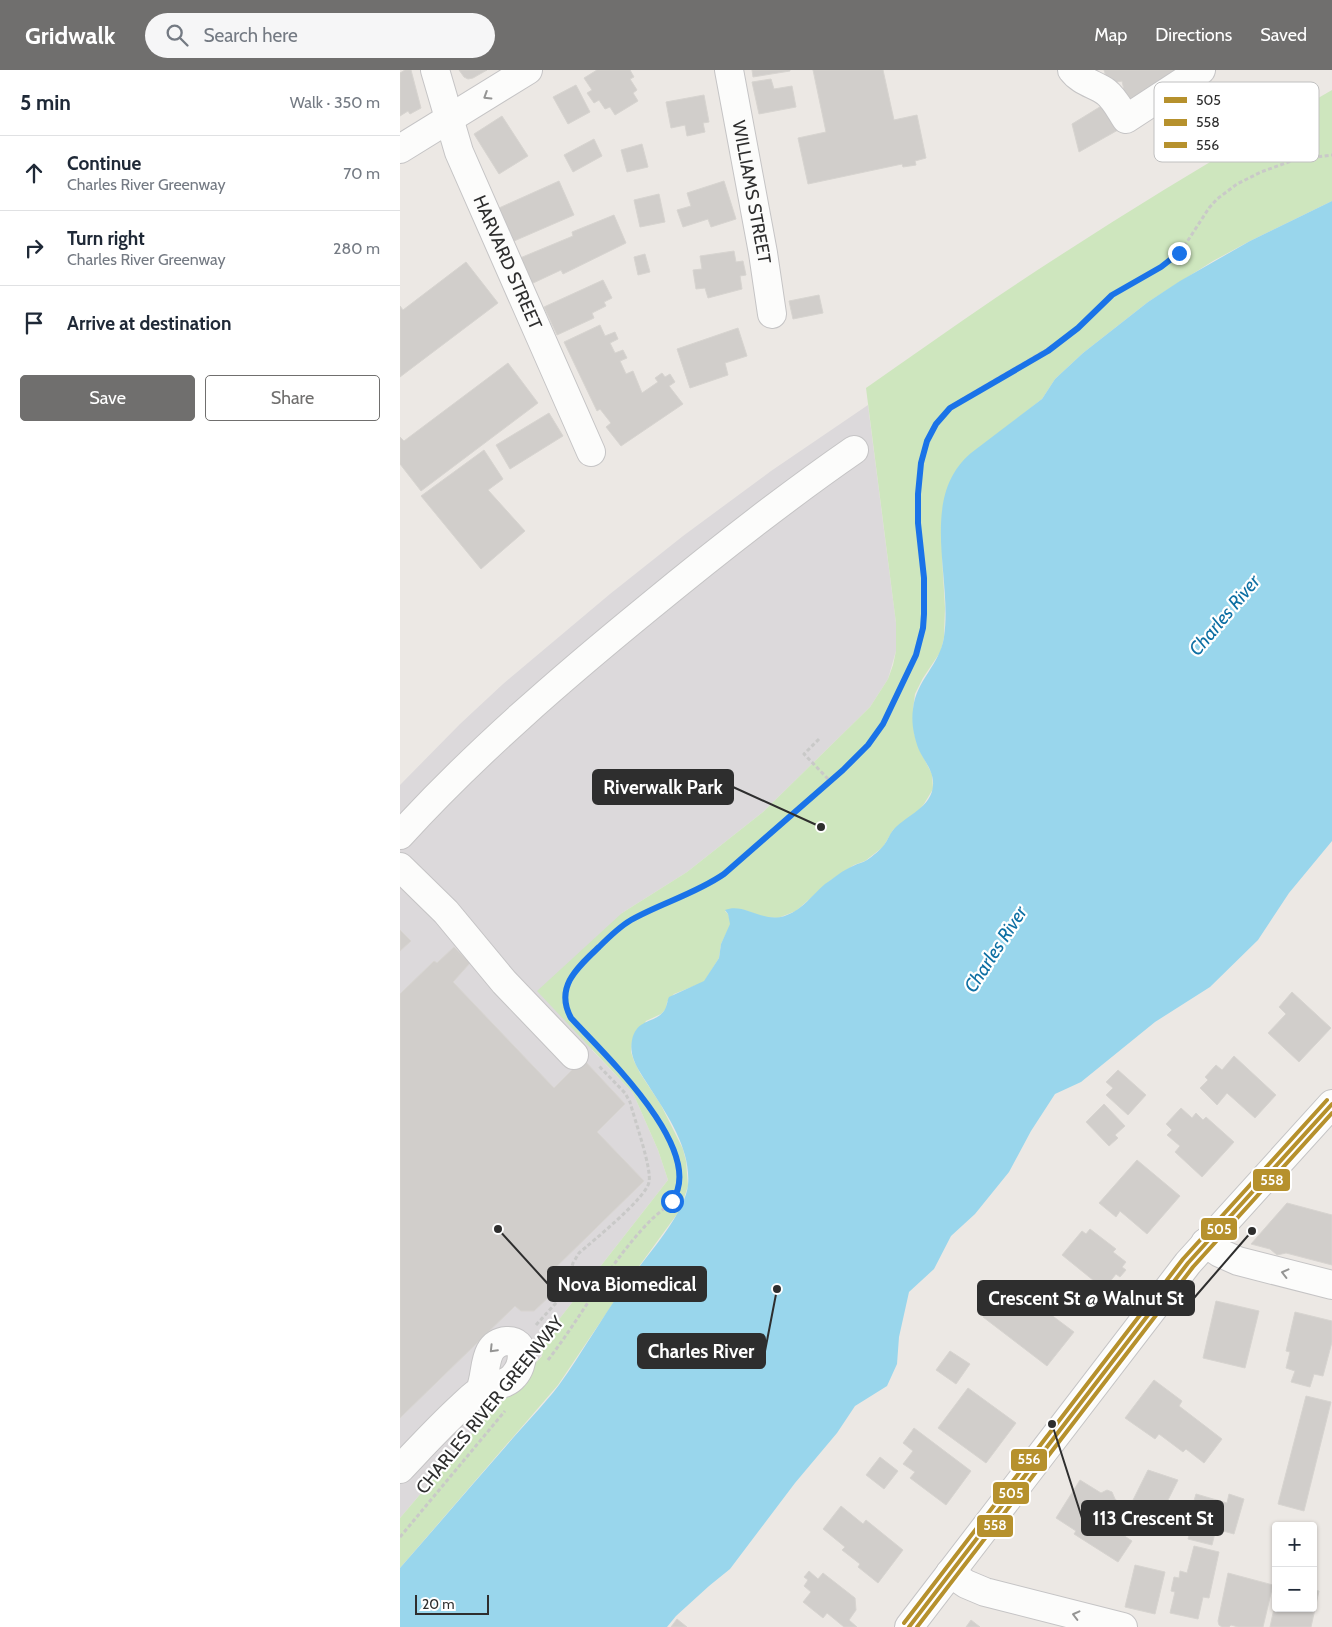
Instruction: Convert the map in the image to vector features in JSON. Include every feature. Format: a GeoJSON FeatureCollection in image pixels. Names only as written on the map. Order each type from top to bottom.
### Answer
{"type":"FeatureCollection","features":[{"type":"Feature","properties":{"kind":"street","name":"HARVARD STREET"},"geometry":{"type":"LineString","coordinates":[[435,70],[459,152],[591,452]]}},
{"type":"Feature","properties":{"kind":"street"},"geometry":{"type":"LineString","coordinates":[[400,149],[528,70]]}},
{"type":"Feature","properties":{"kind":"street","name":"WILLIAMS STREET"},"geometry":{"type":"LineString","coordinates":[[729,70],[772,314]]}},
{"type":"Feature","properties":{"kind":"street"},"geometry":{"type":"LineString","coordinates":[[1072,70],[1081,79],[1112,97],[1126,119],[1154,101]]}},
{"type":"Feature","properties":{"kind":"street"},"geometry":{"type":"LineString","coordinates":[[1183,82],[1201,70]]}},
{"type":"Feature","properties":{"kind":"street"},"geometry":{"type":"LineString","coordinates":[[400,835],[460,772],[578,665],[735,538],[854,450]]}},
{"type":"Feature","properties":{"kind":"street"},"geometry":{"type":"LineString","coordinates":[[400,867],[446,912],[504,982],[586,1051]]}},
{"type":"Feature","properties":{"kind":"street"},"geometry":{"type":"LineString","coordinates":[[909,1627],[1205,1243],[1327,1118]]}},
{"type":"Feature","properties":{"kind":"street"},"geometry":{"type":"LineString","coordinates":[[1205,1243],[1220,1253],[1238,1261],[1332,1285]]}},
{"type":"Feature","properties":{"kind":"street"},"geometry":{"type":"LineString","coordinates":[[400,1470],[448,1418],[480,1390],[505,1383],[515,1375],[522,1358],[521,1347],[518,1344]]}},
{"type":"Feature","properties":{"kind":"street"},"geometry":{"type":"LineString","coordinates":[[950,1573],[966,1584],[985,1592],[1123,1627]]}},
{"type":"Feature","properties":{"kind":"path"},"geometry":{"type":"LineString","coordinates":[[1319,157],[1332,155]]}},
{"type":"Feature","properties":{"kind":"path"},"geometry":{"type":"LineString","coordinates":[[568,1012],[566,989],[574,972],[615,931],[630,920],[706,885],[724,874],[830,781],[877,734],[901,688],[920,642],[924,614],[924,578],[918,523],[921,463],[930,433],[942,416],[959,402],[1058,344],[1078,328],[1112,295],[1171,260],[1185,245],[1209,208],[1217,199],[1237,184],[1248,177],[1289,162]]}},
{"type":"Feature","properties":{"kind":"path"},"geometry":{"type":"LineString","coordinates":[[819,739],[804,754],[830,781]]}},
{"type":"Feature","properties":{"kind":"path"},"geometry":{"type":"LineString","coordinates":[[518,1344],[561,1299],[565,1293],[573,1263],[579,1253],[640,1197],[649,1182],[648,1170],[627,1098],[586,1051]]}},
{"type":"Feature","properties":{"kind":"path","name":"CHARLES RIVER GREENWAY"},"geometry":{"type":"LineString","coordinates":[[543,1366],[622,1253],[646,1225],[672,1201],[678,1193],[680,1183],[678,1160],[661,1126],[637,1090],[586,1051]]}},
{"type":"Feature","properties":{"kind":"path","name":"CHARLES RIVER GREENWAY"},"geometry":{"type":"LineString","coordinates":[[400,1537],[506,1411]]}},
{"type":"Feature","properties":{"kind":"shaded area"},"geometry":{"type":"Polygon","coordinates":[[[868,405],[896,623],[896,651],[888,679],[870,707],[763,812],[687,872],[622,913],[592,1050],[633,1093],[658,1150],[668,1180],[542,1341],[542,1355],[400,1518],[400,785],[460,724],[503,684],[610,594],[683,536],[771,471],[868,405]]]}},
{"type":"Feature","properties":{"kind":"green space"},"geometry":{"type":"Polygon","coordinates":[[[1332,90],[1332,201],[1213,261],[1148,302],[1083,353],[1055,379],[1042,399],[986,443],[943,505],[944,637],[941,651],[915,694],[913,709],[914,733],[920,751],[932,774],[933,789],[918,811],[893,830],[883,847],[865,861],[854,865],[831,880],[796,911],[778,918],[763,917],[744,910],[725,911],[731,924],[721,944],[719,958],[704,982],[674,994],[667,1002],[666,1009],[661,1014],[646,1021],[632,1041],[631,1052],[634,1061],[661,1105],[683,1149],[688,1186],[680,1210],[624,1287],[558,1385],[400,1568],[400,1518],[486,1417],[542,1356],[542,1341],[668,1180],[658,1150],[633,1093],[537,991],[622,913],[687,872],[763,812],[870,707],[888,679],[896,651],[896,623],[866,388],[1035,271],[1211,162],[1319,162],[1319,98],[1332,90]]]}},
{"type":"Feature","properties":{"kind":"water"},"geometry":{"type":"Polygon","coordinates":[[[1332,201],[1332,841],[1289,893],[1258,940],[1210,987],[1155,1022],[1081,1082],[1055,1094],[1031,1131],[1009,1172],[975,1214],[951,1236],[934,1269],[909,1292],[899,1337],[897,1364],[887,1386],[855,1406],[837,1433],[795,1483],[730,1569],[676,1616],[667,1627],[400,1627],[400,1568],[559,1385],[632,1276],[662,1238],[685,1197],[688,1185],[688,1172],[683,1148],[672,1124],[634,1061],[631,1047],[634,1033],[642,1025],[664,1011],[669,997],[704,981],[719,958],[721,944],[730,924],[725,910],[732,908],[740,909],[770,917],[779,917],[793,912],[839,874],[865,861],[876,853],[884,845],[891,832],[924,805],[932,793],[932,775],[917,745],[913,730],[912,714],[919,689],[938,656],[944,637],[946,614],[941,540],[942,515],[946,492],[955,471],[971,453],[1042,399],[1055,379],[1083,353],[1148,302],[1180,281],[1250,241],[1332,201]]]}},
{"type":"Feature","properties":{"kind":"building"},"geometry":{"type":"Polygon","coordinates":[[[405,70],[411,70],[421,108],[410,114],[408,111],[400,116],[400,73],[405,70]]]}},
{"type":"Feature","properties":{"kind":"building"},"geometry":{"type":"Polygon","coordinates":[[[459,70],[487,70],[468,79],[459,70]]]}},
{"type":"Feature","properties":{"kind":"building"},"geometry":{"type":"Polygon","coordinates":[[[597,70],[630,70],[634,77],[630,79],[637,90],[633,93],[638,101],[615,115],[610,107],[605,109],[599,100],[594,103],[587,93],[592,90],[584,78],[597,70]]]}},
{"type":"Feature","properties":{"kind":"building"},"geometry":{"type":"Polygon","coordinates":[[[752,70],[790,70],[790,71],[753,77],[752,70]]]}},
{"type":"Feature","properties":{"kind":"building"},"geometry":{"type":"Polygon","coordinates":[[[813,70],[883,70],[894,120],[917,115],[926,158],[915,161],[916,165],[903,167],[902,164],[808,184],[798,138],[826,132],[813,70]]]}},
{"type":"Feature","properties":{"kind":"building"},"geometry":{"type":"Polygon","coordinates":[[[1104,70],[1184,70],[1164,82],[1154,82],[1154,88],[1127,104],[1122,81],[1108,84],[1104,70]]]}},
{"type":"Feature","properties":{"kind":"building"},"geometry":{"type":"Polygon","coordinates":[[[771,79],[774,89],[792,86],[796,107],[759,114],[752,82],[771,79]]]}},
{"type":"Feature","properties":{"kind":"building"},"geometry":{"type":"Polygon","coordinates":[[[576,85],[590,112],[568,124],[553,97],[576,85]]]}},
{"type":"Feature","properties":{"kind":"building"},"geometry":{"type":"Polygon","coordinates":[[[704,95],[709,122],[703,123],[705,132],[687,136],[685,125],[671,128],[666,102],[704,95]]]}},
{"type":"Feature","properties":{"kind":"building"},"geometry":{"type":"Polygon","coordinates":[[[1103,105],[1118,130],[1079,152],[1072,124],[1103,105]]]}},
{"type":"Feature","properties":{"kind":"building"},"geometry":{"type":"Polygon","coordinates":[[[502,116],[528,156],[499,174],[474,134],[502,116]]]}},
{"type":"Feature","properties":{"kind":"building"},"geometry":{"type":"Polygon","coordinates":[[[594,139],[602,156],[573,172],[564,155],[594,139]]]}},
{"type":"Feature","properties":{"kind":"building"},"geometry":{"type":"Polygon","coordinates":[[[642,144],[648,167],[627,172],[621,150],[642,144]]]}},
{"type":"Feature","properties":{"kind":"building"},"geometry":{"type":"Polygon","coordinates":[[[559,181],[574,215],[514,241],[499,208],[559,181]]]}},
{"type":"Feature","properties":{"kind":"building"},"geometry":{"type":"Polygon","coordinates":[[[724,181],[736,219],[711,227],[708,219],[683,227],[677,210],[691,206],[687,193],[724,181]]]}},
{"type":"Feature","properties":{"kind":"building"},"geometry":{"type":"Polygon","coordinates":[[[659,194],[665,222],[640,227],[634,200],[659,194]]]}},
{"type":"Feature","properties":{"kind":"building"},"geometry":{"type":"Polygon","coordinates":[[[614,215],[626,243],[563,274],[561,270],[531,284],[520,258],[573,236],[572,232],[614,215]]]}},
{"type":"Feature","properties":{"kind":"building"},"geometry":{"type":"Polygon","coordinates":[[[734,251],[736,262],[743,261],[746,275],[740,276],[742,289],[708,298],[705,288],[696,289],[693,270],[702,269],[700,256],[734,251]]]}},
{"type":"Feature","properties":{"kind":"building"},"geometry":{"type":"Polygon","coordinates":[[[645,254],[650,272],[638,275],[634,257],[645,254]]]}},
{"type":"Feature","properties":{"kind":"building"},"geometry":{"type":"Polygon","coordinates":[[[466,262],[498,303],[400,377],[400,306],[403,310],[466,262]]]}},
{"type":"Feature","properties":{"kind":"building"},"geometry":{"type":"Polygon","coordinates":[[[603,280],[612,298],[604,302],[606,306],[592,313],[594,318],[557,335],[544,307],[603,280]]]}},
{"type":"Feature","properties":{"kind":"building"},"geometry":{"type":"Polygon","coordinates":[[[819,295],[823,313],[793,319],[789,301],[819,295]]]}},
{"type":"Feature","properties":{"kind":"building"},"geometry":{"type":"Polygon","coordinates":[[[600,325],[605,336],[615,332],[618,339],[610,343],[615,353],[623,350],[627,358],[620,361],[626,374],[633,371],[642,393],[658,382],[655,378],[662,373],[665,377],[670,374],[675,382],[669,386],[683,404],[621,446],[606,427],[611,423],[600,409],[597,411],[564,342],[600,325]]]}},
{"type":"Feature","properties":{"kind":"building"},"geometry":{"type":"Polygon","coordinates":[[[738,328],[747,356],[725,363],[728,375],[690,388],[677,349],[738,328]]]}},
{"type":"Feature","properties":{"kind":"building"},"geometry":{"type":"Polygon","coordinates":[[[508,363],[538,403],[421,491],[400,464],[400,437],[404,441],[508,363]]]}},
{"type":"Feature","properties":{"kind":"building"},"geometry":{"type":"Polygon","coordinates":[[[549,413],[563,436],[510,469],[496,445],[549,413]]]}},
{"type":"Feature","properties":{"kind":"building"},"geometry":{"type":"Polygon","coordinates":[[[484,450],[503,479],[488,490],[525,531],[481,569],[421,496],[484,450]]]}},
{"type":"Feature","properties":{"kind":"building"},"geometry":{"type":"Polygon","coordinates":[[[400,930],[411,941],[400,951],[400,930]]]}},
{"type":"Feature","properties":{"kind":"building"},"geometry":{"type":"Polygon","coordinates":[[[454,947],[470,963],[453,982],[554,1088],[583,1059],[625,1104],[597,1132],[644,1181],[547,1276],[551,1281],[551,1295],[534,1311],[521,1311],[515,1306],[400,1418],[400,994],[434,961],[437,963],[454,947]]]}},
{"type":"Feature","properties":{"kind":"building"},"geometry":{"type":"Polygon","coordinates":[[[1292,992],[1331,1028],[1299,1062],[1268,1033],[1286,1014],[1279,1007],[1292,992]]]}},
{"type":"Feature","properties":{"kind":"building"},"geometry":{"type":"Polygon","coordinates":[[[1234,1056],[1276,1095],[1255,1118],[1227,1093],[1217,1105],[1200,1088],[1208,1080],[1205,1077],[1216,1065],[1222,1070],[1234,1056]]]}},
{"type":"Feature","properties":{"kind":"building"},"geometry":{"type":"Polygon","coordinates":[[[1118,1070],[1146,1095],[1128,1115],[1106,1095],[1113,1088],[1106,1082],[1118,1070]]]}},
{"type":"Feature","properties":{"kind":"building"},"geometry":{"type":"Polygon","coordinates":[[[1104,1104],[1125,1126],[1115,1135],[1118,1138],[1109,1146],[1086,1122],[1104,1104]]]}},
{"type":"Feature","properties":{"kind":"building"},"geometry":{"type":"Polygon","coordinates":[[[1181,1108],[1192,1118],[1196,1113],[1203,1120],[1206,1117],[1234,1142],[1202,1177],[1175,1152],[1180,1146],[1167,1135],[1172,1130],[1166,1124],[1181,1108]]]}},
{"type":"Feature","properties":{"kind":"building"},"geometry":{"type":"Polygon","coordinates":[[[1137,1160],[1180,1196],[1147,1234],[1120,1211],[1116,1217],[1099,1203],[1137,1160]]]}},
{"type":"Feature","properties":{"kind":"building"},"geometry":{"type":"Polygon","coordinates":[[[1287,1203],[1332,1215],[1332,1265],[1286,1253],[1277,1255],[1270,1249],[1251,1244],[1287,1203]]]}},
{"type":"Feature","properties":{"kind":"building"},"geometry":{"type":"Polygon","coordinates":[[[1090,1229],[1116,1249],[1113,1252],[1126,1262],[1122,1267],[1126,1270],[1120,1277],[1116,1274],[1104,1289],[1062,1255],[1082,1231],[1086,1234],[1090,1229]]]}},
{"type":"Feature","properties":{"kind":"building"},"geometry":{"type":"Polygon","coordinates":[[[1002,1292],[1016,1303],[1022,1297],[1043,1313],[1046,1311],[1074,1332],[1047,1366],[983,1317],[1002,1292]]]}},
{"type":"Feature","properties":{"kind":"building"},"geometry":{"type":"Polygon","coordinates":[[[1216,1301],[1259,1311],[1245,1368],[1203,1358],[1216,1301]]]}},
{"type":"Feature","properties":{"kind":"building"},"geometry":{"type":"Polygon","coordinates":[[[1295,1312],[1332,1321],[1332,1342],[1323,1376],[1314,1374],[1310,1387],[1291,1382],[1295,1371],[1286,1368],[1290,1352],[1286,1351],[1295,1312]]]}},
{"type":"Feature","properties":{"kind":"building"},"geometry":{"type":"Polygon","coordinates":[[[950,1351],[970,1364],[956,1384],[936,1370],[950,1351]]]}},
{"type":"Feature","properties":{"kind":"building"},"geometry":{"type":"Polygon","coordinates":[[[1154,1380],[1182,1401],[1179,1406],[1222,1439],[1204,1463],[1186,1449],[1183,1452],[1159,1434],[1155,1439],[1125,1418],[1154,1380]]]}},
{"type":"Feature","properties":{"kind":"building"},"geometry":{"type":"Polygon","coordinates":[[[968,1388],[1016,1423],[986,1463],[938,1428],[968,1388]]]}},
{"type":"Feature","properties":{"kind":"building"},"geometry":{"type":"Polygon","coordinates":[[[1306,1396],[1331,1402],[1304,1511],[1278,1504],[1306,1396]]]}},
{"type":"Feature","properties":{"kind":"building"},"geometry":{"type":"Polygon","coordinates":[[[914,1428],[971,1471],[946,1505],[910,1478],[915,1472],[903,1464],[913,1451],[903,1443],[914,1428]]]}},
{"type":"Feature","properties":{"kind":"building"},"geometry":{"type":"Polygon","coordinates":[[[880,1457],[898,1471],[884,1489],[866,1475],[880,1457]]]}},
{"type":"Feature","properties":{"kind":"building"},"geometry":{"type":"Polygon","coordinates":[[[1148,1470],[1178,1480],[1160,1516],[1132,1502],[1148,1470]]]}},
{"type":"Feature","properties":{"kind":"building"},"geometry":{"type":"Polygon","coordinates":[[[1080,1480],[1101,1493],[1107,1490],[1112,1492],[1115,1499],[1123,1506],[1118,1514],[1131,1522],[1123,1535],[1132,1541],[1118,1562],[1074,1534],[1076,1531],[1056,1518],[1080,1480]]]}},
{"type":"Feature","properties":{"kind":"building"},"geometry":{"type":"Polygon","coordinates":[[[1196,1494],[1227,1503],[1229,1494],[1244,1499],[1234,1534],[1216,1529],[1212,1545],[1188,1539],[1195,1513],[1191,1511],[1196,1494]]]}},
{"type":"Feature","properties":{"kind":"building"},"geometry":{"type":"Polygon","coordinates":[[[841,1506],[863,1524],[866,1520],[903,1550],[878,1583],[858,1567],[860,1564],[842,1550],[845,1547],[823,1529],[841,1506]]]}},
{"type":"Feature","properties":{"kind":"building"},"geometry":{"type":"Polygon","coordinates":[[[1194,1546],[1219,1552],[1209,1598],[1203,1597],[1198,1619],[1170,1613],[1175,1592],[1171,1591],[1174,1577],[1179,1578],[1180,1571],[1187,1573],[1194,1546]]]}},
{"type":"Feature","properties":{"kind":"building"},"geometry":{"type":"Polygon","coordinates":[[[1135,1565],[1165,1572],[1155,1614],[1125,1607],[1135,1565]]]}},
{"type":"Feature","properties":{"kind":"building"},"geometry":{"type":"Polygon","coordinates":[[[809,1571],[818,1579],[823,1573],[855,1598],[856,1610],[849,1620],[857,1627],[844,1627],[827,1613],[823,1618],[803,1602],[811,1592],[804,1586],[808,1580],[804,1577],[809,1571]]]}},
{"type":"Feature","properties":{"kind":"building"},"geometry":{"type":"Polygon","coordinates":[[[1228,1573],[1272,1585],[1263,1627],[1238,1627],[1231,1625],[1229,1627],[1222,1627],[1218,1621],[1228,1573]]]}},
{"type":"Feature","properties":{"kind":"building"},"geometry":{"type":"Polygon","coordinates":[[[1273,1612],[1314,1612],[1311,1627],[1270,1627],[1273,1612]]]}},
{"type":"Feature","properties":{"kind":"building"},"geometry":{"type":"Polygon","coordinates":[[[677,1619],[687,1627],[671,1627],[677,1619]]]}},
{"type":"Feature","properties":{"kind":"building"},"geometry":{"type":"Polygon","coordinates":[[[971,1620],[980,1627],[966,1627],[971,1620]]]}},
{"type":"Feature","properties":{"kind":"transit line","name":"556"},"geometry":{"type":"LineString","coordinates":[[904,1623],[1183,1259],[1327,1100]]}},
{"type":"Feature","properties":{"kind":"transit line","name":"505"},"geometry":{"type":"LineString","coordinates":[[909,1627],[1188,1263],[1332,1104]]}},
{"type":"Feature","properties":{"kind":"transit line","name":"558"},"geometry":{"type":"LineString","coordinates":[[917,1627],[1193,1267],[1332,1113]]}},
{"type":"Feature","properties":{"kind":"place","name":"Riverwalk Park"},"geometry":{"type":"Point","coordinates":[821,827]}},
{"type":"Feature","properties":{"kind":"place","name":"Nova Biomedical"},"geometry":{"type":"Point","coordinates":[498,1229]}},
{"type":"Feature","properties":{"kind":"place","name":"Crescent St @ Walnut St"},"geometry":{"type":"Point","coordinates":[1252,1231]}},
{"type":"Feature","properties":{"kind":"place","name":"Charles River"},"geometry":{"type":"Point","coordinates":[777,1289]}},
{"type":"Feature","properties":{"kind":"place","name":"113 Crescent St"},"geometry":{"type":"Point","coordinates":[1052,1424]}},
{"type":"Feature","properties":{"kind":"route"},"geometry":{"type":"LineString","coordinates":[[672,1201],[678,1193],[680,1173],[678,1160],[669,1138],[637,1090],[571,1018],[566,1005],[566,989],[569,981],[580,965],[622,925],[641,914],[706,885],[724,874],[843,770],[868,745],[883,724],[916,655],[923,628],[924,578],[918,523],[918,494],[921,463],[930,433],[950,408],[1048,351],[1078,328],[1112,295],[1161,267],[1179,253]]}}]}
